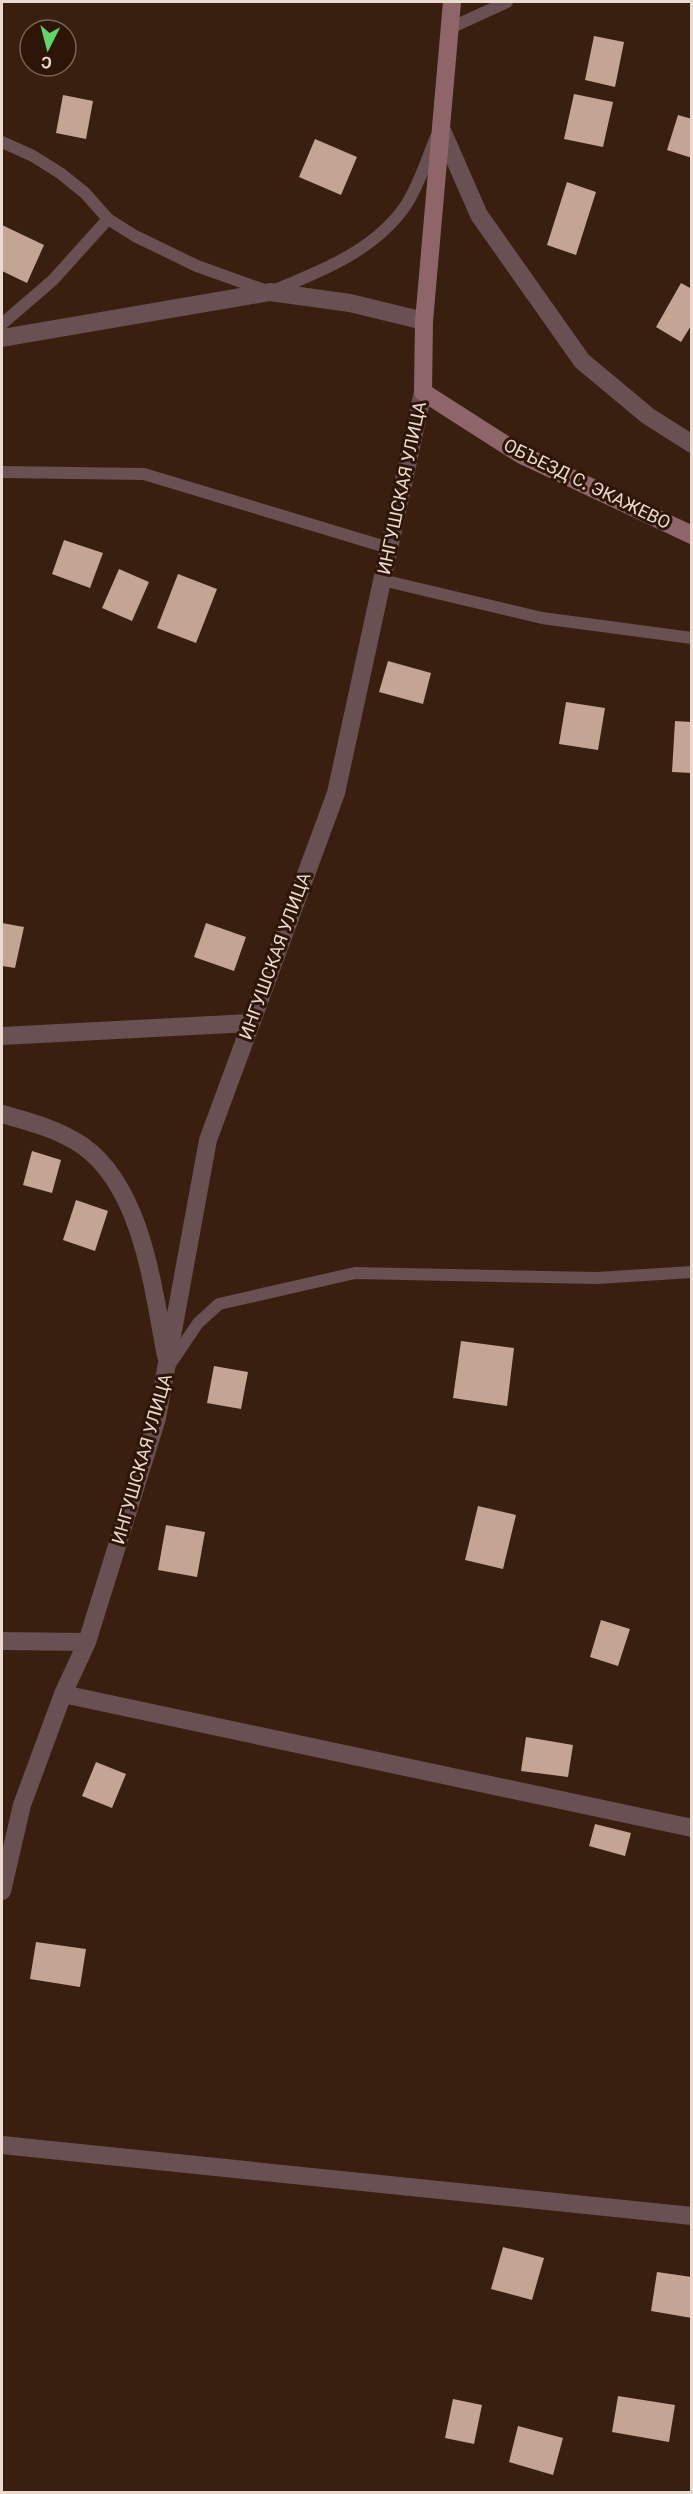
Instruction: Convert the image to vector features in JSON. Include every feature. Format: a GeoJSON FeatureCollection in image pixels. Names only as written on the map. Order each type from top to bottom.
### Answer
{"type":"FeatureCollection","features":[{"type":"Feature","properties":{"kind":"street","name":"ИНГУШСКАЯ УЛИЦА"},"geometry":{"type":"LineString","coordinates":[[2,1891],[22,1805],[63,1694],[87,1642],[158,1418],[208,1140],[336,793],[423,392],[424,321],[452,2]]}},
{"type":"Feature","properties":{"kind":"street"},"geometry":{"type":"LineString","coordinates":[[441,128],[479,215],[582,361],[648,416],[692,444]]}},
{"type":"Feature","properties":{"kind":"street"},"geometry":{"type":"LineString","coordinates":[[2,338],[270,292],[350,303],[424,321]]}},
{"type":"Feature","properties":{"kind":"street","name":"ОБЪЕЗД С. ЭКАЖЕВО"},"geometry":{"type":"LineString","coordinates":[[423,392],[520,454],[692,535]]}},
{"type":"Feature","properties":{"kind":"street"},"geometry":{"type":"LineString","coordinates":[[2,1036],[250,1023]]}},
{"type":"Feature","properties":{"kind":"street"},"geometry":{"type":"LineString","coordinates":[[2,1114],[54,1130],[84,1147],[104,1167],[121,1192],[136,1225],[149,1269],[168,1368]]}},
{"type":"Feature","properties":{"kind":"street"},"geometry":{"type":"LineString","coordinates":[[2,1641],[87,1642]]}},
{"type":"Feature","properties":{"kind":"street"},"geometry":{"type":"LineString","coordinates":[[63,1694],[692,1828]]}},
{"type":"Feature","properties":{"kind":"street"},"geometry":{"type":"LineString","coordinates":[[2,2145],[692,2216]]}},
{"type":"Feature","properties":{"kind":"lane"},"geometry":{"type":"LineString","coordinates":[[448,28],[507,2]]}},
{"type":"Feature","properties":{"kind":"lane"},"geometry":{"type":"LineString","coordinates":[[2,142],[33,156],[60,172],[85,193],[108,219],[135,236],[197,266],[270,292],[327,268],[362,248],[385,230],[406,205],[441,128]]}},
{"type":"Feature","properties":{"kind":"lane"},"geometry":{"type":"LineString","coordinates":[[2,324],[53,280],[108,219]]}},
{"type":"Feature","properties":{"kind":"lane"},"geometry":{"type":"LineString","coordinates":[[2,472],[144,474],[389,548]]}},
{"type":"Feature","properties":{"kind":"lane"},"geometry":{"type":"LineString","coordinates":[[382,580],[542,618],[692,638]]}},
{"type":"Feature","properties":{"kind":"lane"},"geometry":{"type":"LineString","coordinates":[[168,1368],[198,1323],[219,1304],[355,1273],[597,1278],[692,1272]]}},
{"type":"Feature","properties":{"kind":"building"},"geometry":{"type":"Polygon","coordinates":[[[594,36],[624,42],[615,87],[585,80],[594,36]]]}},
{"type":"Feature","properties":{"kind":"building"},"geometry":{"type":"Polygon","coordinates":[[[574,94],[613,102],[603,147],[564,139],[574,94]]]}},
{"type":"Feature","properties":{"kind":"building"},"geometry":{"type":"Polygon","coordinates":[[[63,95],[93,101],[86,139],[56,133],[63,95]]]}},
{"type":"Feature","properties":{"kind":"building"},"geometry":{"type":"Polygon","coordinates":[[[678,115],[692,119],[692,158],[667,150],[678,115]]]}},
{"type":"Feature","properties":{"kind":"building"},"geometry":{"type":"Polygon","coordinates":[[[315,139],[357,157],[341,195],[299,177],[315,139]]]}},
{"type":"Feature","properties":{"kind":"building"},"geometry":{"type":"Polygon","coordinates":[[[567,182],[596,192],[576,255],[547,245],[567,182]]]}},
{"type":"Feature","properties":{"kind":"building"},"geometry":{"type":"Polygon","coordinates":[[[2,225],[44,245],[27,283],[2,271],[2,225]]]}},
{"type":"Feature","properties":{"kind":"building"},"geometry":{"type":"Polygon","coordinates":[[[681,283],[692,289],[692,324],[681,342],[656,327],[681,283]]]}},
{"type":"Feature","properties":{"kind":"building"},"geometry":{"type":"Polygon","coordinates":[[[64,540],[103,553],[90,588],[52,574],[64,540]]]}},
{"type":"Feature","properties":{"kind":"building"},"geometry":{"type":"Polygon","coordinates":[[[119,569],[149,582],[132,621],[102,608],[119,569]]]}},
{"type":"Feature","properties":{"kind":"building"},"geometry":{"type":"Polygon","coordinates":[[[178,574],[217,589],[196,643],[157,628],[178,574]]]}},
{"type":"Feature","properties":{"kind":"building"},"geometry":{"type":"Polygon","coordinates":[[[388,661],[431,673],[423,704],[379,692],[388,661]]]}},
{"type":"Feature","properties":{"kind":"building"},"geometry":{"type":"Polygon","coordinates":[[[566,702],[605,708],[598,750],[559,744],[566,702]]]}},
{"type":"Feature","properties":{"kind":"building"},"geometry":{"type":"Polygon","coordinates":[[[675,721],[692,722],[692,773],[672,772],[675,721]]]}},
{"type":"Feature","properties":{"kind":"building"},"geometry":{"type":"Polygon","coordinates":[[[2,923],[24,927],[15,968],[2,966],[2,923]]]}},
{"type":"Feature","properties":{"kind":"building"},"geometry":{"type":"Polygon","coordinates":[[[206,923],[246,937],[234,971],[194,957],[206,923]]]}},
{"type":"Feature","properties":{"kind":"building"},"geometry":{"type":"Polygon","coordinates":[[[32,1151],[61,1160],[52,1193],[23,1185],[32,1151]]]}},
{"type":"Feature","properties":{"kind":"building"},"geometry":{"type":"Polygon","coordinates":[[[76,1200],[108,1211],[95,1251],[63,1240],[76,1200]]]}},
{"type":"Feature","properties":{"kind":"building"},"geometry":{"type":"Polygon","coordinates":[[[461,1341],[514,1348],[507,1406],[453,1398],[461,1341]]]}},
{"type":"Feature","properties":{"kind":"building"},"geometry":{"type":"Polygon","coordinates":[[[214,1366],[248,1372],[241,1409],[207,1403],[214,1366]]]}},
{"type":"Feature","properties":{"kind":"building"},"geometry":{"type":"Polygon","coordinates":[[[478,1506],[516,1515],[503,1569],[465,1560],[478,1506]]]}},
{"type":"Feature","properties":{"kind":"building"},"geometry":{"type":"Polygon","coordinates":[[[166,1525],[205,1532],[197,1577],[158,1570],[166,1525]]]}},
{"type":"Feature","properties":{"kind":"building"},"geometry":{"type":"Polygon","coordinates":[[[601,1620],[630,1629],[618,1666],[590,1657],[601,1620]]]}},
{"type":"Feature","properties":{"kind":"building"},"geometry":{"type":"Polygon","coordinates":[[[526,1737],[573,1745],[568,1777],[521,1771],[526,1737]]]}},
{"type":"Feature","properties":{"kind":"building"},"geometry":{"type":"Polygon","coordinates":[[[96,1762],[126,1774],[112,1808],[82,1796],[96,1762]]]}},
{"type":"Feature","properties":{"kind":"building"},"geometry":{"type":"Polygon","coordinates":[[[595,1824],[631,1833],[625,1856],[589,1846],[595,1824]]]}},
{"type":"Feature","properties":{"kind":"building"},"geometry":{"type":"Polygon","coordinates":[[[36,1942],[86,1949],[80,1987],[30,1979],[36,1942]]]}},
{"type":"Feature","properties":{"kind":"building"},"geometry":{"type":"Polygon","coordinates":[[[503,2247],[544,2258],[532,2300],[491,2289],[503,2247]]]}},
{"type":"Feature","properties":{"kind":"building"},"geometry":{"type":"Polygon","coordinates":[[[657,2272],[692,2277],[692,2318],[651,2311],[657,2272]]]}},
{"type":"Feature","properties":{"kind":"building"},"geometry":{"type":"Polygon","coordinates":[[[618,2396],[675,2405],[669,2442],[612,2432],[618,2396]]]}},
{"type":"Feature","properties":{"kind":"building"},"geometry":{"type":"Polygon","coordinates":[[[453,2399],[482,2405],[474,2444],[445,2438],[453,2399]]]}},
{"type":"Feature","properties":{"kind":"building"},"geometry":{"type":"Polygon","coordinates":[[[518,2426],[563,2438],[553,2475],[509,2462],[518,2426]]]}}]}
